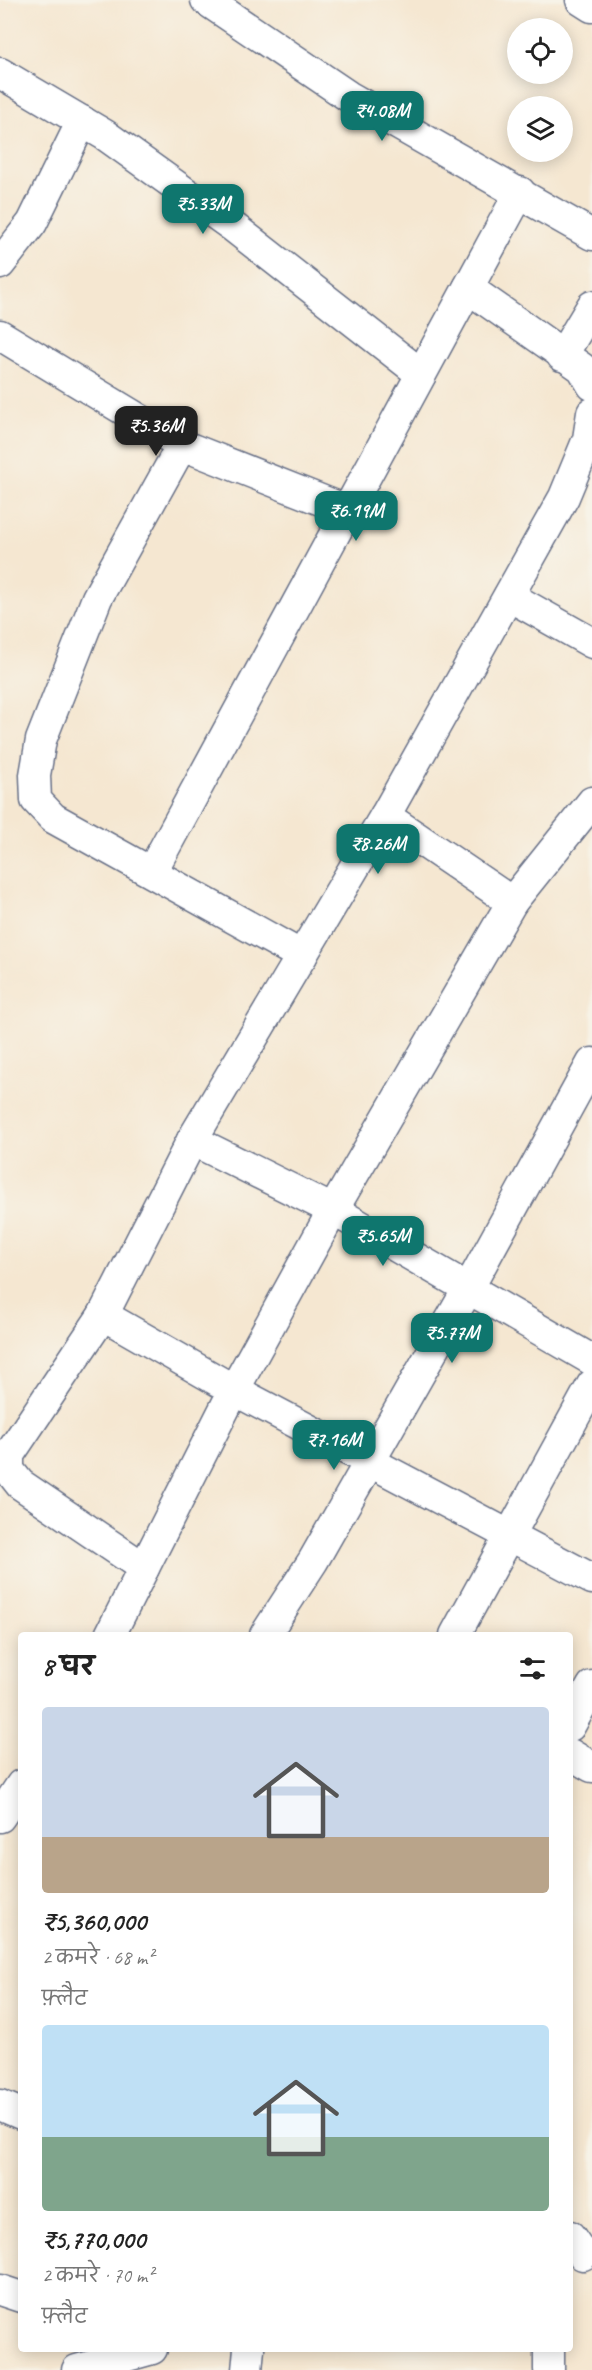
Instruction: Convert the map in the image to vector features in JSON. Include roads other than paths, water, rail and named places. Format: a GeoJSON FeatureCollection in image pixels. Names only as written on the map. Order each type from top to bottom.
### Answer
{"type":"FeatureCollection","features":[{"type":"Feature","properties":{"kind":"street"},"geometry":{"type":"LineString","coordinates":[[206,0],[348,96],[592,235]]}},
{"type":"Feature","properties":{"kind":"street"},"geometry":{"type":"LineString","coordinates":[[581,0],[592,7]]}},
{"type":"Feature","properties":{"kind":"street"},"geometry":{"type":"LineString","coordinates":[[0,73],[82,121],[232,226],[421,374]]}},
{"type":"Feature","properties":{"kind":"street"},"geometry":{"type":"LineString","coordinates":[[0,264],[33,223],[82,121]]}},
{"type":"Feature","properties":{"kind":"street"},"geometry":{"type":"LineString","coordinates":[[152,871],[520,192]]}},
{"type":"Feature","properties":{"kind":"street"},"geometry":{"type":"LineString","coordinates":[[468,288],[582,368],[592,385]]}},
{"type":"Feature","properties":{"kind":"street"},"geometry":{"type":"LineString","coordinates":[[562,356],[592,306]]}},
{"type":"Feature","properties":{"kind":"street"},"geometry":{"type":"LineString","coordinates":[[0,335],[182,444],[346,510]]}},
{"type":"Feature","properties":{"kind":"street"},"geometry":{"type":"LineString","coordinates":[[144,1568],[38,1497],[5,1472],[9,1455],[103,1315],[192,1140],[386,816],[564,497],[591,431]]}},
{"type":"Feature","properties":{"kind":"street"},"geometry":{"type":"LineString","coordinates":[[182,444],[98,598],[41,740],[35,775],[36,800],[53,818],[302,956]]}},
{"type":"Feature","properties":{"kind":"street"},"geometry":{"type":"LineString","coordinates":[[509,596],[592,644]]}},
{"type":"Feature","properties":{"kind":"street"},"geometry":{"type":"LineString","coordinates":[[112,1632],[234,1390],[333,1210],[512,902],[592,802]]}},
{"type":"Feature","properties":{"kind":"street"},"geometry":{"type":"LineString","coordinates":[[386,816],[512,902]]}},
{"type":"Feature","properties":{"kind":"street"},"geometry":{"type":"LineString","coordinates":[[267,1632],[313,1561],[367,1462],[468,1289],[592,1063]]}},
{"type":"Feature","properties":{"kind":"street"},"geometry":{"type":"LineString","coordinates":[[192,1140],[333,1210],[592,1360]]}},
{"type":"Feature","properties":{"kind":"street"},"geometry":{"type":"LineString","coordinates":[[103,1315],[367,1462],[592,1579]]}},
{"type":"Feature","properties":{"kind":"street"},"geometry":{"type":"LineString","coordinates":[[457,1632],[592,1385]]}},
{"type":"Feature","properties":{"kind":"street"},"geometry":{"type":"LineString","coordinates":[[573,1721],[592,1686]]}},
{"type":"Feature","properties":{"kind":"street"},"geometry":{"type":"LineString","coordinates":[[573,1756],[592,1767]]}},
{"type":"Feature","properties":{"kind":"street"},"geometry":{"type":"LineString","coordinates":[[8,1819],[18,1793]]}},
{"type":"Feature","properties":{"kind":"street"},"geometry":{"type":"LineString","coordinates":[[0,2105],[18,2113]]}},
{"type":"Feature","properties":{"kind":"street"},"geometry":{"type":"LineString","coordinates":[[0,2290],[18,2297]]}},
{"type":"Feature","properties":{"kind":"street"},"geometry":{"type":"LineString","coordinates":[[87,2369],[142,2352]]}},
{"type":"Feature","properties":{"kind":"street"},"geometry":{"type":"LineString","coordinates":[[247,2370],[249,2352]]}},
{"type":"Feature","properties":{"kind":"street"},"geometry":{"type":"LineString","coordinates":[[549,2352],[549,2370]]}}]}
